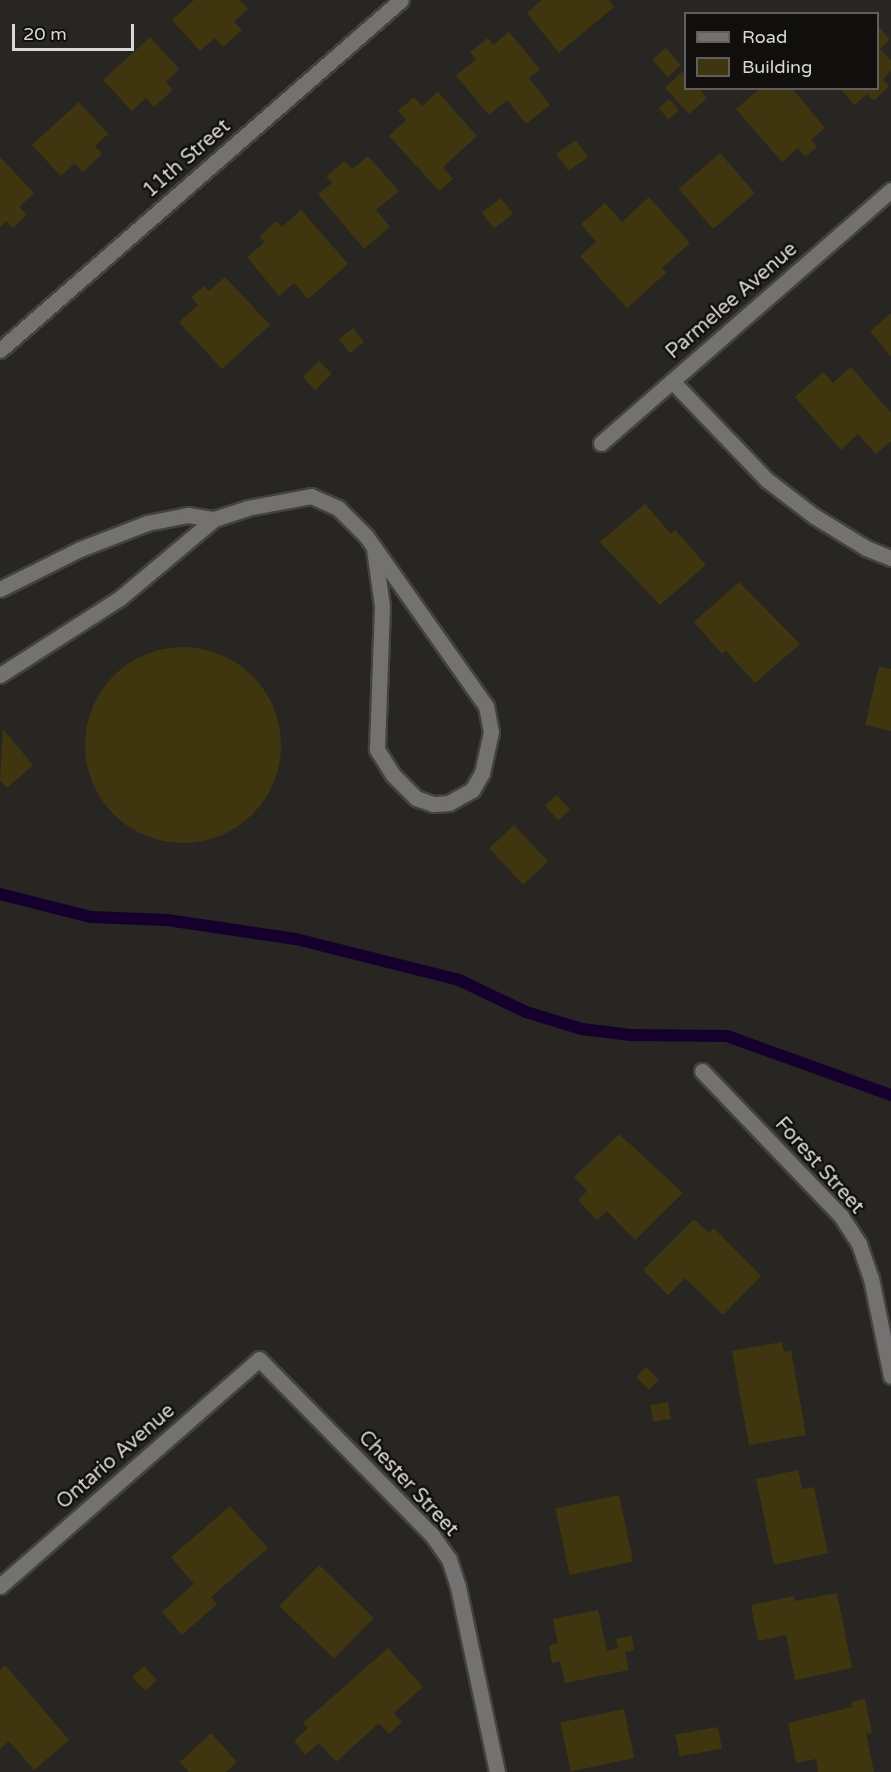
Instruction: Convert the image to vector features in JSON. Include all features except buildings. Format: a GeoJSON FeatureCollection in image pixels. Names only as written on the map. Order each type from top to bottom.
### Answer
{"type":"FeatureCollection","features":[{"type":"Feature","properties":{"kind":"street","name":"11th Street"},"geometry":{"type":"LineString","coordinates":[[0,350],[401,0]]}},
{"type":"Feature","properties":{"kind":"street","name":"Parmelee Avenue"},"geometry":{"type":"LineString","coordinates":[[602,443],[891,190]]}},
{"type":"Feature","properties":{"kind":"street"},"geometry":{"type":"LineString","coordinates":[[672,381],[767,480],[814,516],[866,548],[891,558]]}},
{"type":"Feature","properties":{"kind":"street"},"geometry":{"type":"LineString","coordinates":[[0,674],[120,598],[214,519],[247,508],[311,496],[338,508],[374,549],[486,706],[491,732],[482,773],[472,790],[449,803],[433,804],[416,798],[393,775],[377,748],[382,606],[374,549]]}},
{"type":"Feature","properties":{"kind":"street"},"geometry":{"type":"LineString","coordinates":[[0,589],[80,549],[147,523],[188,515],[214,519]]}},
{"type":"Feature","properties":{"kind":"street","name":"Forest Street"},"geometry":{"type":"LineString","coordinates":[[702,1071],[841,1216],[859,1244],[871,1278],[891,1376]]}},
{"type":"Feature","properties":{"kind":"street","name":"Ontario Avenue"},"geometry":{"type":"LineString","coordinates":[[0,1586],[259,1359]]}},
{"type":"Feature","properties":{"kind":"street","name":"Chester Street"},"geometry":{"type":"LineString","coordinates":[[259,1359],[432,1535],[449,1559],[458,1587],[497,1772]]}},
{"type":"Feature","properties":{"kind":"waterway"},"geometry":{"type":"LineString","coordinates":[[0,894],[91,917],[167,920],[296,939],[459,980],[526,1012],[582,1029],[631,1035],[727,1036],[891,1095]]}}]}
